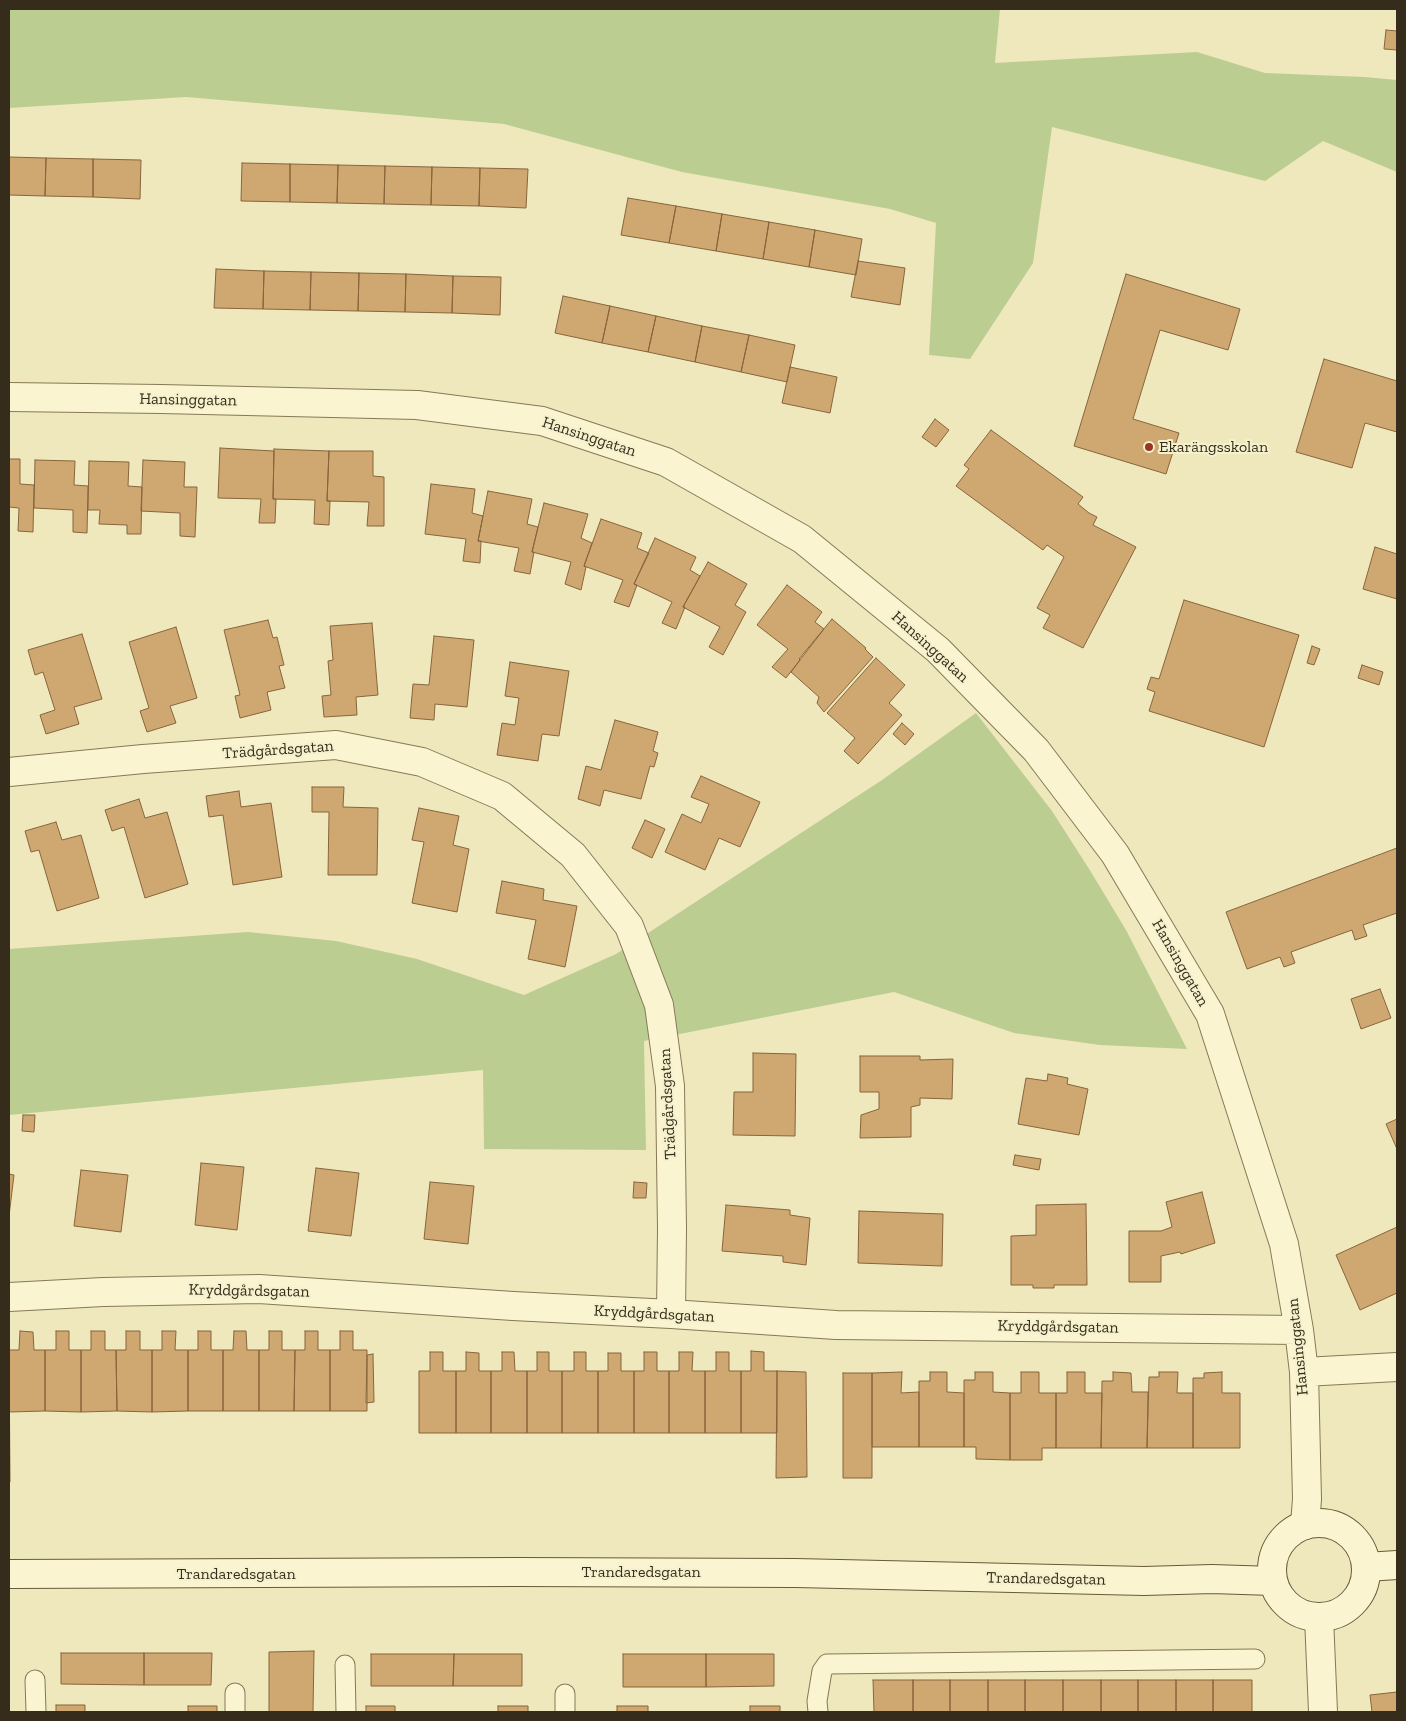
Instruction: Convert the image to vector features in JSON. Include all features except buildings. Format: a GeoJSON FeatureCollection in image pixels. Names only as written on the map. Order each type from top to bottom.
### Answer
{"type":"FeatureCollection","features":[{"type":"Feature","properties":{"kind":"street","name":"Hansinggatan"},"geometry":{"type":"LineString","coordinates":[[9,397],[417,405],[542,421],[666,462],[802,539],[938,650],[1036,750],[1115,854],[1210,1014],[1284,1244],[1299,1330],[1304,1372],[1305,1525]]}},
{"type":"Feature","properties":{"kind":"street","name":"Trädgårdsgatan"},"geometry":{"type":"LineString","coordinates":[[9,772],[143,759],[336,745],[422,762],[502,796],[573,855],[629,926],[659,1006],[670,1086],[671,1314]]}},
{"type":"Feature","properties":{"kind":"street","name":"Kryddgårdsgatan"},"geometry":{"type":"LineString","coordinates":[[9,1297],[103,1292],[259,1288],[512,1306],[836,1325],[1299,1330]]}},
{"type":"Feature","properties":{"kind":"street"},"geometry":{"type":"LineString","coordinates":[[1304,1372],[1397,1367]]}},
{"type":"Feature","properties":{"kind":"street"},"geometry":{"type":"LineString","coordinates":[[1319,1523],[1333,1525],[1346,1532],[1356,1541],[1363,1553],[1366,1567],[1366,1580],[1361,1592],[1353,1603],[1343,1611],[1331,1616],[1319,1617],[1303,1615],[1290,1607],[1279,1595],[1273,1581],[1272,1563],[1278,1547],[1290,1533],[1305,1525],[1319,1523]]}},
{"type":"Feature","properties":{"kind":"street"},"geometry":{"type":"LineString","coordinates":[[1366,1567],[1397,1565]]}},
{"type":"Feature","properties":{"kind":"street","name":"Trandaredsgatan"},"geometry":{"type":"LineString","coordinates":[[9,1574],[777,1573],[1144,1581],[1212,1579],[1273,1581]]}},
{"type":"Feature","properties":{"kind":"street"},"geometry":{"type":"LineString","coordinates":[[1319,1617],[1323,1712]]}},
{"type":"Feature","properties":{"kind":"lane"},"geometry":{"type":"LineString","coordinates":[[818,1712],[822,1671],[827,1664],[1254,1659]]}},
{"type":"Feature","properties":{"kind":"lane"},"geometry":{"type":"LineString","coordinates":[[345,1665],[346,1712]]}},
{"type":"Feature","properties":{"kind":"lane"},"geometry":{"type":"LineString","coordinates":[[35,1680],[36,1712]]}},
{"type":"Feature","properties":{"kind":"lane"},"geometry":{"type":"LineString","coordinates":[[235,1693],[235,1712]]}},
{"type":"Feature","properties":{"kind":"green space"},"geometry":{"type":"Polygon","coordinates":[[[9,9],[1000,9],[995,63],[1197,52],[1265,73],[1397,80],[1397,172],[1323,141],[1265,181],[1052,127],[1033,263],[970,359],[929,355],[936,223],[890,209],[682,172],[504,124],[186,97],[9,108],[9,9]]]}},
{"type":"Feature","properties":{"kind":"green space"},"geometry":{"type":"Polygon","coordinates":[[[976,713],[1052,811],[1091,872],[1126,930],[1187,1049],[1100,1045],[1014,1033],[894,992],[644,1041],[646,1150],[484,1149],[483,1070],[9,1115],[9,949],[248,932],[336,941],[417,959],[524,995],[616,954],[882,780],[976,713]]]}},
{"type":"Feature","properties":{"kind":"place","name":"Ekarängsskolan"},"geometry":{"type":"Point","coordinates":[1149,447]}}]}
